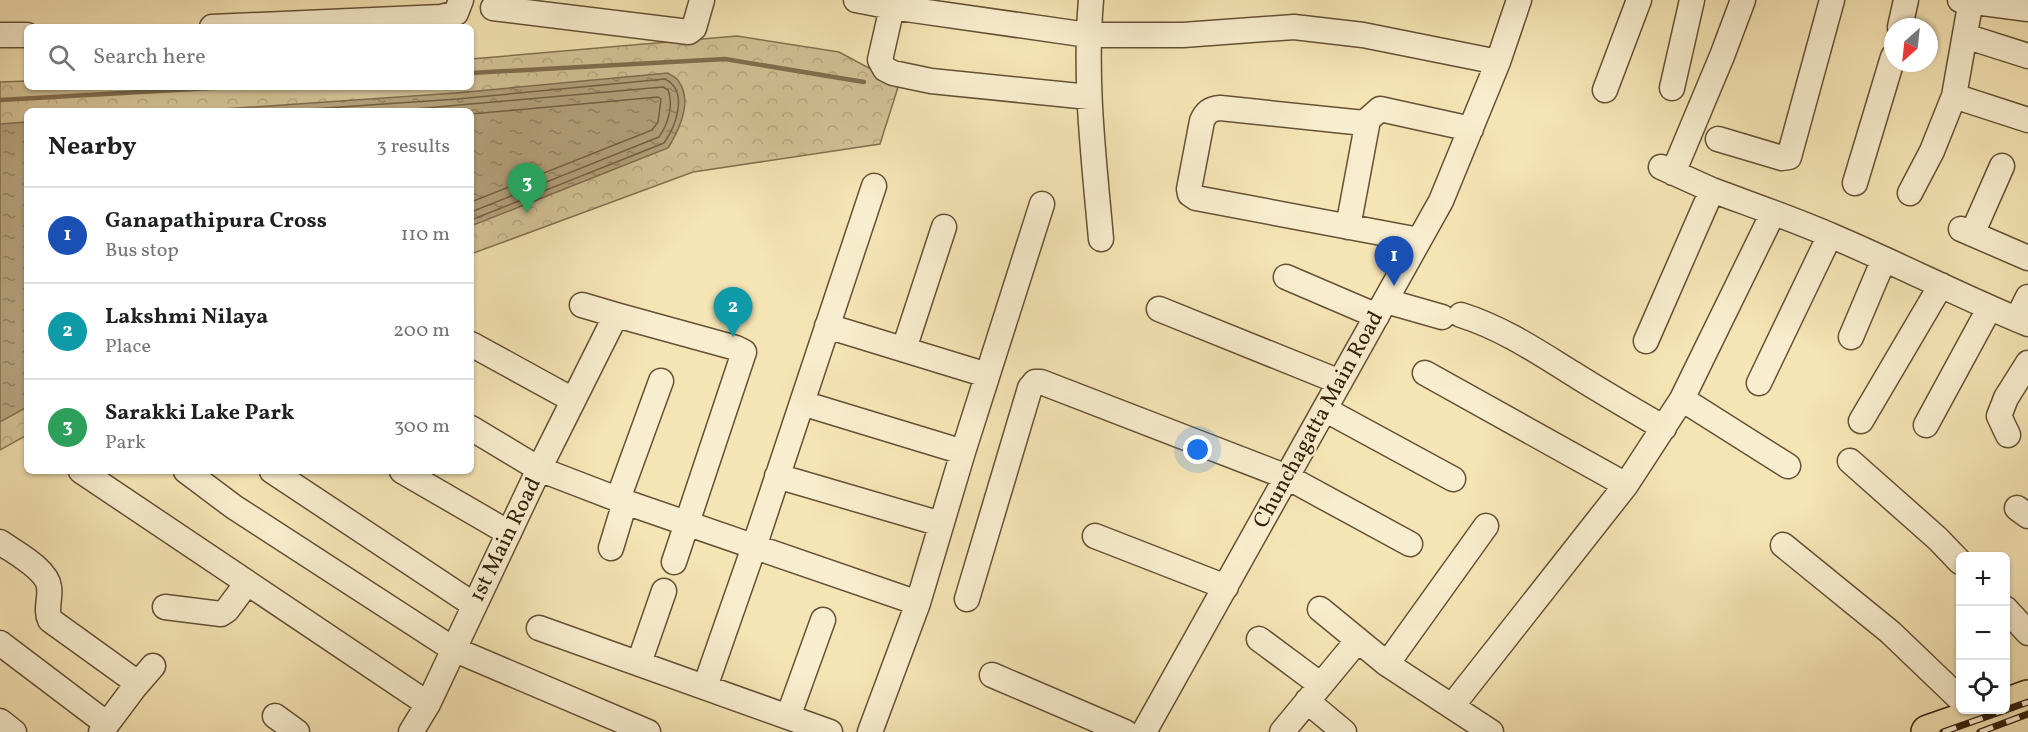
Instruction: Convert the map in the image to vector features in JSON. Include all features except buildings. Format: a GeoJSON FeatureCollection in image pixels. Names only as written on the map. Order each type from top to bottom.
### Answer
{"type":"FeatureCollection","features":[{"type":"Feature","properties":{"kind":"highway"},"geometry":{"type":"LineString","coordinates":[[2010,702],[2028,697]]}},
{"type":"Feature","properties":{"kind":"highway"},"geometry":{"type":"LineString","coordinates":[[1928,732],[1970,714]]}},
{"type":"Feature","properties":{"kind":"highway"},"geometry":{"type":"LineString","coordinates":[[2003,732],[2028,722]]}},
{"type":"Feature","properties":{"kind":"street"},"geometry":{"type":"LineString","coordinates":[[281,24],[441,17],[456,13],[460,0]]}},
{"type":"Feature","properties":{"kind":"street"},"geometry":{"type":"LineString","coordinates":[[493,8],[689,32],[694,28],[702,0]]}},
{"type":"Feature","properties":{"kind":"street"},"geometry":{"type":"LineString","coordinates":[[856,0],[892,3],[1088,35],[1183,35],[1294,27],[1364,34],[1498,62]]}},
{"type":"Feature","properties":{"kind":"street"},"geometry":{"type":"LineString","coordinates":[[1091,0],[1088,35],[1089,97],[1101,239]]}},
{"type":"Feature","properties":{"kind":"street","name":"Chunchagatta Main Road"},"geometry":{"type":"LineString","coordinates":[[1144,732],[1441,201],[1498,62],[1519,0]]}},
{"type":"Feature","properties":{"kind":"street"},"geometry":{"type":"LineString","coordinates":[[1605,90],[1640,0]]}},
{"type":"Feature","properties":{"kind":"street"},"geometry":{"type":"LineString","coordinates":[[1672,88],[1692,0]]}},
{"type":"Feature","properties":{"kind":"street"},"geometry":{"type":"LineString","coordinates":[[1743,0],[1722,56],[1667,170],[1712,190],[1830,235],[1989,309],[2023,322],[2028,297]]}},
{"type":"Feature","properties":{"kind":"street"},"geometry":{"type":"LineString","coordinates":[[1718,139],[1782,158],[1790,157],[1832,0]]}},
{"type":"Feature","properties":{"kind":"street"},"geometry":{"type":"LineString","coordinates":[[1902,18],[1906,0]]}},
{"type":"Feature","properties":{"kind":"street"},"geometry":{"type":"LineString","coordinates":[[1910,193],[1932,151],[1954,96],[1965,36],[1967,0],[2028,9]]}},
{"type":"Feature","properties":{"kind":"street"},"geometry":{"type":"LineString","coordinates":[[892,3],[880,60],[885,69],[893,73],[931,81],[1089,97]]}},
{"type":"Feature","properties":{"kind":"street"},"geometry":{"type":"LineString","coordinates":[[0,35],[24,35]]}},
{"type":"Feature","properties":{"kind":"street"},"geometry":{"type":"LineString","coordinates":[[1965,36],[2028,56]]}},
{"type":"Feature","properties":{"kind":"street"},"geometry":{"type":"LineString","coordinates":[[1855,183],[1888,72]]}},
{"type":"Feature","properties":{"kind":"street"},"geometry":{"type":"LineString","coordinates":[[1954,96],[2028,120]]}},
{"type":"Feature","properties":{"kind":"street"},"geometry":{"type":"LineString","coordinates":[[1419,240],[1196,198],[1190,194],[1189,189],[1202,121],[1211,109],[1220,108],[1364,123],[1380,110],[1471,129]]}},
{"type":"Feature","properties":{"kind":"street"},"geometry":{"type":"LineString","coordinates":[[1348,227],[1368,120]]}},
{"type":"Feature","properties":{"kind":"street"},"geometry":{"type":"LineString","coordinates":[[2002,166],[1966,231],[2028,258]]}},
{"type":"Feature","properties":{"kind":"street"},"geometry":{"type":"LineString","coordinates":[[705,687],[874,186]]}},
{"type":"Feature","properties":{"kind":"street"},"geometry":{"type":"LineString","coordinates":[[1646,341],[1712,190]]}},
{"type":"Feature","properties":{"kind":"street"},"geometry":{"type":"LineString","coordinates":[[870,732],[918,603],[963,452],[1042,204]]}},
{"type":"Feature","properties":{"kind":"street"},"geometry":{"type":"LineString","coordinates":[[1452,706],[1626,485],[1664,428],[1682,399],[1773,213]]}},
{"type":"Feature","properties":{"kind":"street"},"geometry":{"type":"LineString","coordinates":[[904,349],[944,227]]}},
{"type":"Feature","properties":{"kind":"street"},"geometry":{"type":"LineString","coordinates":[[1759,383],[1830,235]]}},
{"type":"Feature","properties":{"kind":"street"},"geometry":{"type":"LineString","coordinates":[[1851,337],[1884,260]]}},
{"type":"Feature","properties":{"kind":"street"},"geometry":{"type":"LineString","coordinates":[[1286,277],[1381,308],[1480,321],[1511,335],[1664,428]]}},
{"type":"Feature","properties":{"kind":"street"},"geometry":{"type":"LineString","coordinates":[[1861,421],[1941,285]]}},
{"type":"Feature","properties":{"kind":"street"},"geometry":{"type":"LineString","coordinates":[[582,305],[744,352],[674,562]]}},
{"type":"Feature","properties":{"kind":"street"},"geometry":{"type":"LineString","coordinates":[[1159,309],[1340,382]]}},
{"type":"Feature","properties":{"kind":"street"},"geometry":{"type":"LineString","coordinates":[[1926,425],[1989,309]]}},
{"type":"Feature","properties":{"kind":"street"},"geometry":{"type":"LineString","coordinates":[[474,430],[539,469],[616,315]]}},
{"type":"Feature","properties":{"kind":"street"},"geometry":{"type":"LineString","coordinates":[[828,326],[987,375]]}},
{"type":"Feature","properties":{"kind":"street"},"geometry":{"type":"LineString","coordinates":[[474,346],[573,400]]}},
{"type":"Feature","properties":{"kind":"street"},"geometry":{"type":"LineString","coordinates":[[2008,435],[1999,416],[2006,398],[2028,363]]}},
{"type":"Feature","properties":{"kind":"street"},"geometry":{"type":"LineString","coordinates":[[1425,374],[1626,485]]}},
{"type":"Feature","properties":{"kind":"street"},"geometry":{"type":"LineString","coordinates":[[610,548],[621,501],[661,381]]}},
{"type":"Feature","properties":{"kind":"street"},"geometry":{"type":"LineString","coordinates":[[968,599],[1030,388],[1035,382],[1041,382],[1287,477],[1410,544]]}},
{"type":"Feature","properties":{"kind":"street"},"geometry":{"type":"LineString","coordinates":[[1682,399],[1788,466]]}},
{"type":"Feature","properties":{"kind":"street"},"geometry":{"type":"LineString","coordinates":[[802,403],[963,452]]}},
{"type":"Feature","properties":{"kind":"street"},"geometry":{"type":"LineString","coordinates":[[1326,410],[1453,479]]}},
{"type":"Feature","properties":{"kind":"street"},"geometry":{"type":"LineString","coordinates":[[1850,461],[1938,538],[1956,558]]}},
{"type":"Feature","properties":{"kind":"street","name":"1st Main Road"},"geometry":{"type":"LineString","coordinates":[[411,732],[428,704],[539,469],[621,501],[918,603]]}},
{"type":"Feature","properties":{"kind":"street"},"geometry":{"type":"LineString","coordinates":[[85,474],[428,704]]}},
{"type":"Feature","properties":{"kind":"street"},"geometry":{"type":"LineString","coordinates":[[190,474],[234,507],[453,649],[648,732]]}},
{"type":"Feature","properties":{"kind":"street"},"geometry":{"type":"LineString","coordinates":[[279,474],[474,605]]}},
{"type":"Feature","properties":{"kind":"street"},"geometry":{"type":"LineString","coordinates":[[407,474],[508,533]]}},
{"type":"Feature","properties":{"kind":"street"},"geometry":{"type":"LineString","coordinates":[[777,476],[941,524]]}},
{"type":"Feature","properties":{"kind":"street"},"geometry":{"type":"LineString","coordinates":[[1387,664],[1486,526]]}},
{"type":"Feature","properties":{"kind":"street"},"geometry":{"type":"LineString","coordinates":[[1095,536],[1226,587]]}},
{"type":"Feature","properties":{"kind":"street"},"geometry":{"type":"LineString","coordinates":[[0,542],[40,570],[46,578],[49,588],[50,620],[132,679],[135,683],[134,688]]}},
{"type":"Feature","properties":{"kind":"street"},"geometry":{"type":"LineString","coordinates":[[1783,545],[1956,685]]}},
{"type":"Feature","properties":{"kind":"street"},"geometry":{"type":"LineString","coordinates":[[165,607],[221,614],[248,583]]}},
{"type":"Feature","properties":{"kind":"street"},"geometry":{"type":"LineString","coordinates":[[639,663],[664,591]]}},
{"type":"Feature","properties":{"kind":"street"},"geometry":{"type":"LineString","coordinates":[[1320,609],[1387,664],[1491,732]]}},
{"type":"Feature","properties":{"kind":"street"},"geometry":{"type":"LineString","coordinates":[[2010,613],[2028,633]]}},
{"type":"Feature","properties":{"kind":"street"},"geometry":{"type":"LineString","coordinates":[[788,717],[823,620]]}},
{"type":"Feature","properties":{"kind":"street"},"geometry":{"type":"LineString","coordinates":[[538,627],[830,732]]}},
{"type":"Feature","properties":{"kind":"street"},"geometry":{"type":"LineString","coordinates":[[1259,639],[1314,693],[1344,732]]}},
{"type":"Feature","properties":{"kind":"street"},"geometry":{"type":"LineString","coordinates":[[1282,732],[1358,640]]}},
{"type":"Feature","properties":{"kind":"street"},"geometry":{"type":"LineString","coordinates":[[0,643],[111,727],[134,688],[153,666]]}},
{"type":"Feature","properties":{"kind":"street"},"geometry":{"type":"LineString","coordinates":[[992,675],[1125,732]]}},
{"type":"Feature","properties":{"kind":"street"},"geometry":{"type":"LineString","coordinates":[[1989,714],[2003,732]]}},
{"type":"Feature","properties":{"kind":"street"},"geometry":{"type":"LineString","coordinates":[[275,716],[297,732]]}},
{"type":"Feature","properties":{"kind":"street"},"geometry":{"type":"LineString","coordinates":[[0,721],[14,732]]}},
{"type":"Feature","properties":{"kind":"green space"},"geometry":{"type":"Polygon","coordinates":[[[737,36],[839,52],[899,84],[880,144],[693,172],[474,253],[474,108],[24,108],[24,437],[0,450],[0,82],[24,81],[24,90],[474,90],[474,59],[737,36]]]}},
{"type":"Feature","properties":{"kind":"water"},"geometry":{"type":"Polygon","coordinates":[[[668,73],[676,78],[683,90],[685,107],[680,124],[668,148],[474,225],[474,108],[238,108],[456,93],[668,73]]]}},
{"type":"Feature","properties":{"kind":"water"},"geometry":{"type":"Polygon","coordinates":[[[24,122],[24,409],[0,422],[0,124],[24,122]]]}},
{"type":"Feature","properties":{"kind":"waterway"},"geometry":{"type":"LineString","coordinates":[[474,73],[725,59],[864,82]]}},
{"type":"Feature","properties":{"kind":"waterway"},"geometry":{"type":"LineString","coordinates":[[0,100],[176,90]]}},
{"type":"Feature","properties":{"kind":"railway"},"geometry":{"type":"LineString","coordinates":[[1943,732],[2028,702]]}},
{"type":"Feature","properties":{"kind":"railway"},"geometry":{"type":"LineString","coordinates":[[1980,732],[2028,714]]}},
{"type":"Feature","properties":{"kind":"place","name":"Sarakki Lake Park"},"geometry":{"type":"Point","coordinates":[527,213]}},
{"type":"Feature","properties":{"kind":"place","name":"Ganapathipura Cross"},"geometry":{"type":"Point","coordinates":[1394,286]}},
{"type":"Feature","properties":{"kind":"place","name":"Lakshmi Nilaya"},"geometry":{"type":"Point","coordinates":[733,337]}}]}
